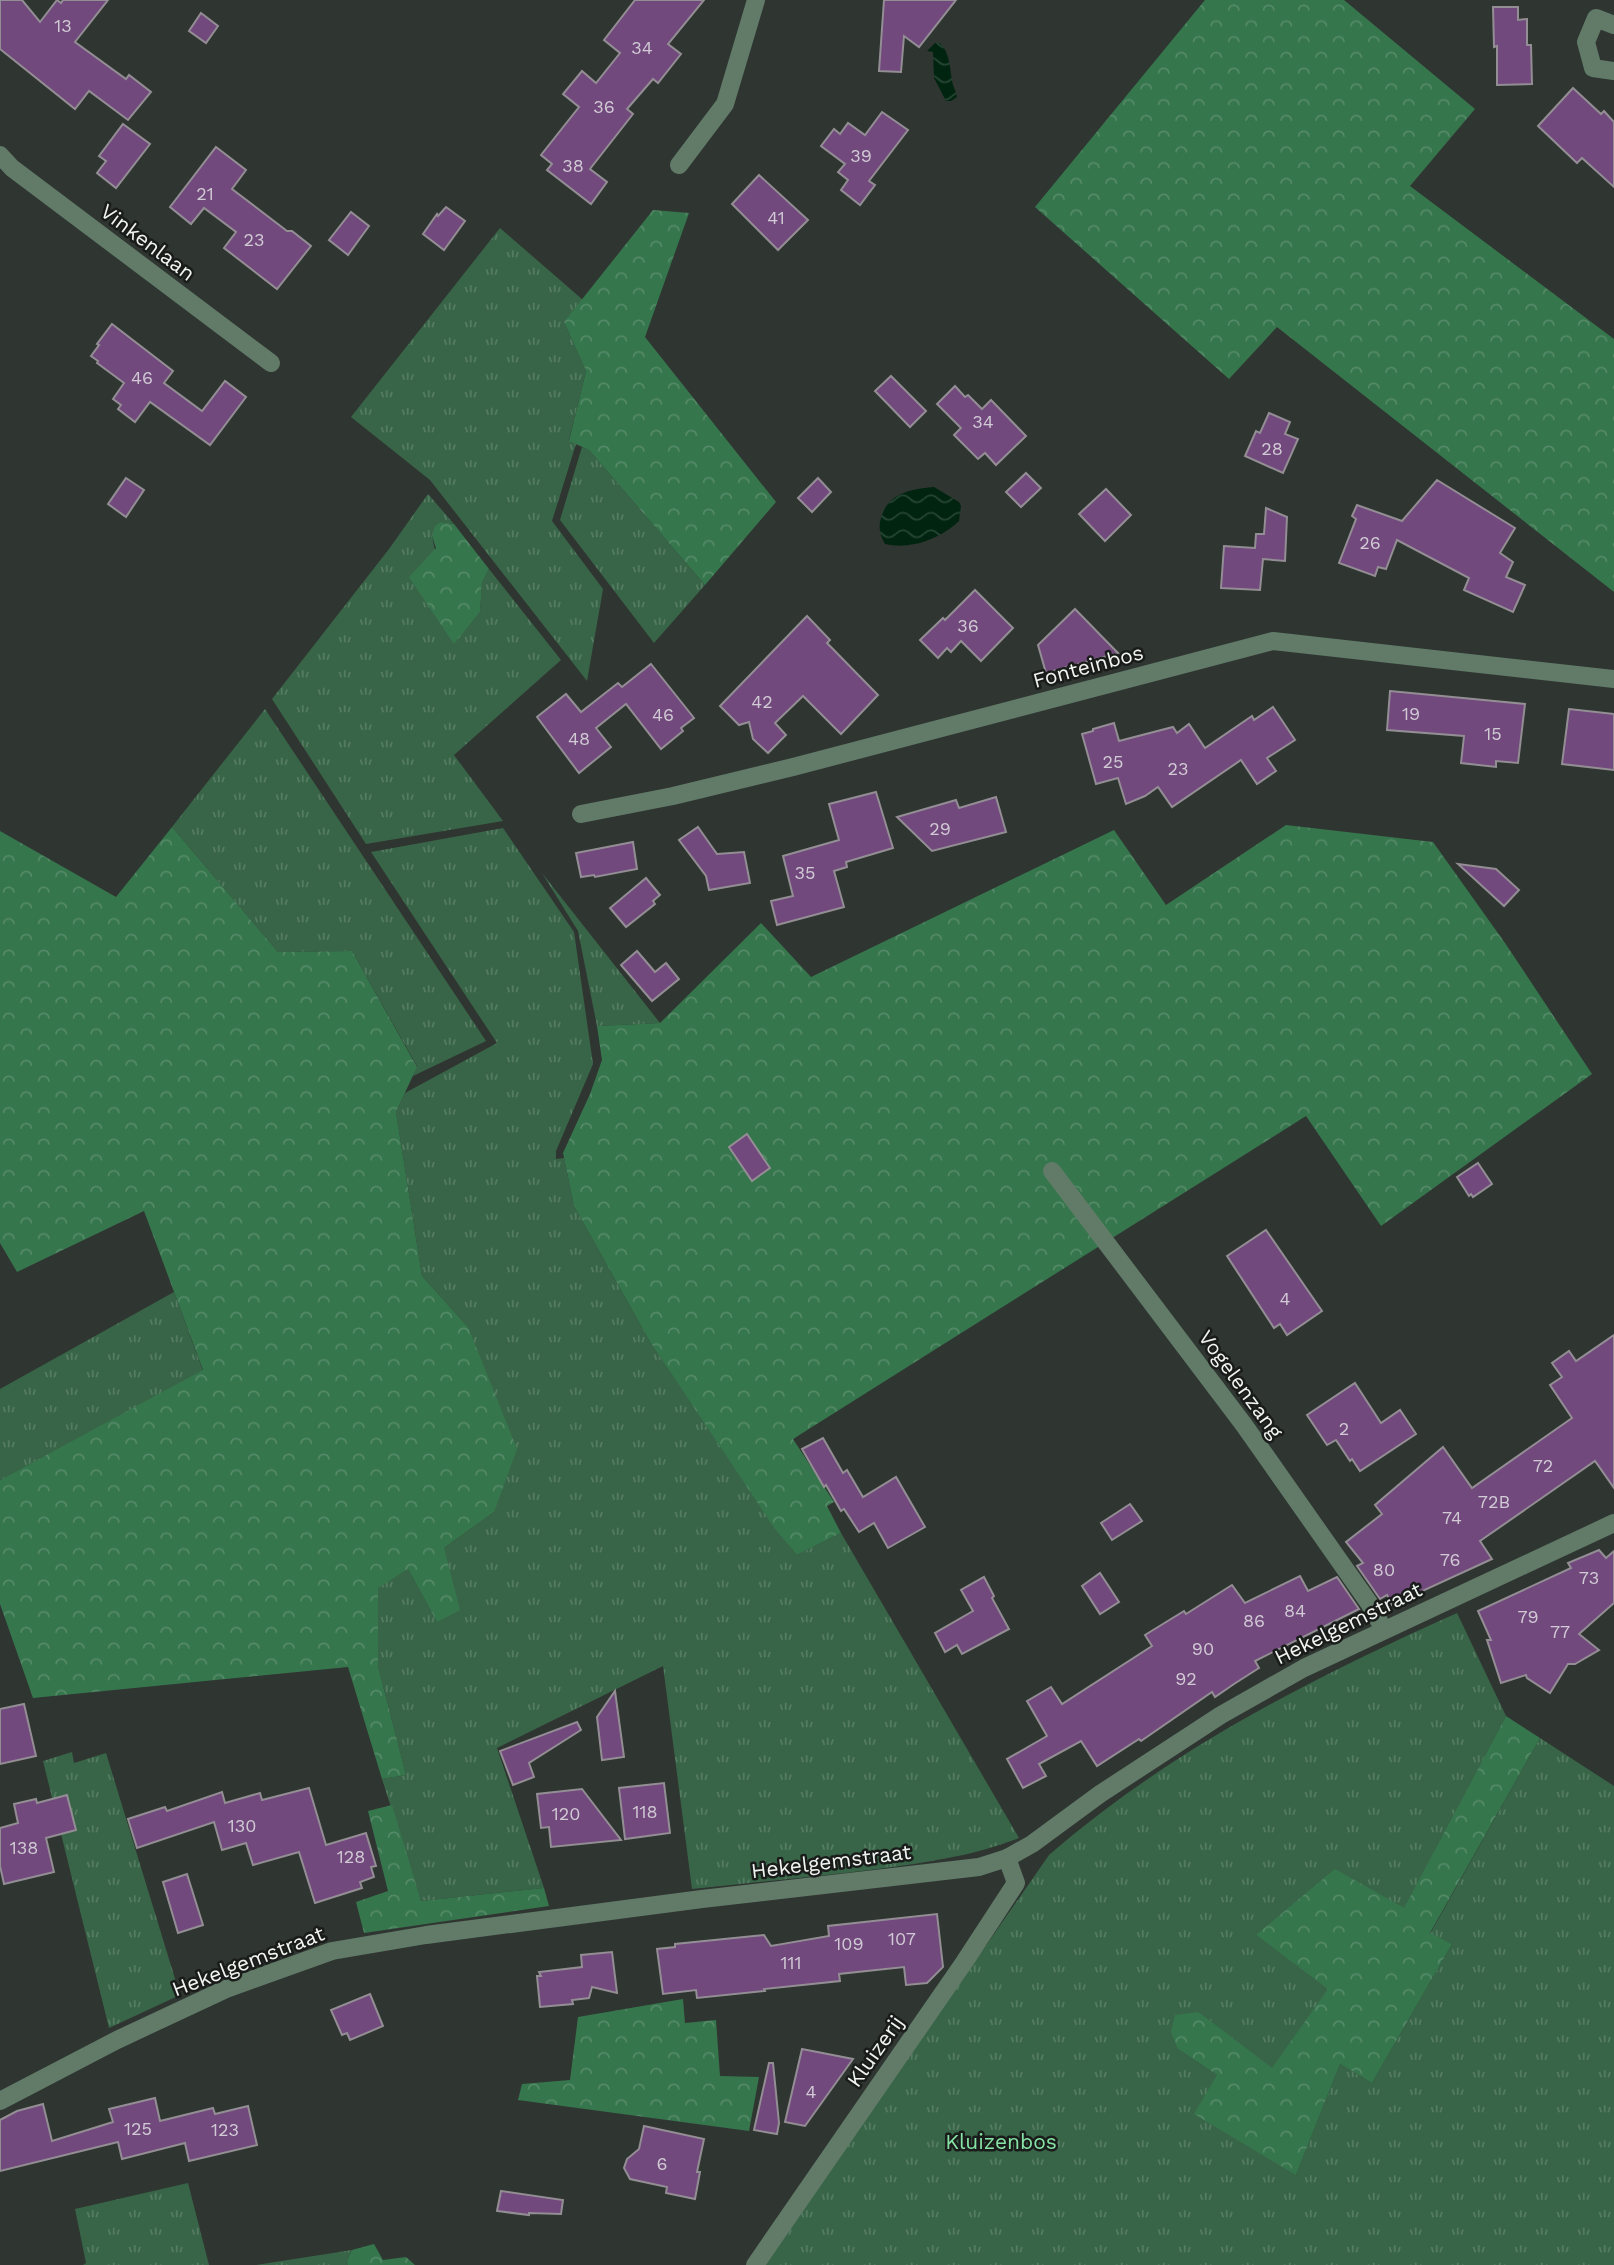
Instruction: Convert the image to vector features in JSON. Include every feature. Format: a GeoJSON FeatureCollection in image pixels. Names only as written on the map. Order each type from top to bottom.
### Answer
{"type":"FeatureCollection","features":[{"type":"Feature","properties":{"kind":"street"},"geometry":{"type":"LineString","coordinates":[[678,165],[725,104],[755,0]]}},
{"type":"Feature","properties":{"kind":"street"},"geometry":{"type":"LineString","coordinates":[[1614,25],[1597,18],[1586,42],[1593,68],[1614,71]]}},
{"type":"Feature","properties":{"kind":"street","name":"Vinkenlaan"},"geometry":{"type":"LineString","coordinates":[[0,155],[12,168],[271,363]]}},
{"type":"Feature","properties":{"kind":"street","name":"Fonteinbos"},"geometry":{"type":"LineString","coordinates":[[581,814],[673,796],[793,767],[1273,640],[1614,680]]}},
{"type":"Feature","properties":{"kind":"street","name":"Vogelenzang"},"geometry":{"type":"LineString","coordinates":[[1052,1171],[1244,1425],[1384,1630]]}},
{"type":"Feature","properties":{"kind":"street","name":"Hekelgemstraat"},"geometry":{"type":"LineString","coordinates":[[0,2101],[117,2040],[226,1989],[332,1951],[426,1935],[674,1902],[979,1867],[1007,1858],[1032,1844],[1100,1794],[1221,1715],[1304,1668],[1614,1523]]}},
{"type":"Feature","properties":{"kind":"street","name":"Kluizerij"},"geometry":{"type":"LineString","coordinates":[[755,2265],[1016,1883],[1007,1858]]}},
{"type":"Feature","properties":{"kind":"green space"},"geometry":{"type":"Polygon","coordinates":[[[1205,0],[1344,0],[1475,109],[1410,186],[1614,339],[1614,592],[1277,327],[1229,379],[1035,207],[1205,0]]]}},
{"type":"Feature","properties":{"kind":"green space"},"geometry":{"type":"Polygon","coordinates":[[[653,210],[689,213],[645,337],[776,502],[705,585],[589,450],[569,441],[586,371],[564,322],[653,210]]]}},
{"type":"Feature","properties":{"kind":"green space"},"geometry":{"type":"Polygon","coordinates":[[[500,228],[583,300],[564,322],[586,371],[569,440],[576,444],[552,521],[603,589],[587,681],[430,480],[351,417],[500,228]]]}},
{"type":"Feature","properties":{"kind":"green space"},"geometry":{"type":"Polygon","coordinates":[[[582,447],[589,450],[705,585],[654,643],[560,520],[582,447]]]}},
{"type":"Feature","properties":{"kind":"green space"},"geometry":{"type":"Polygon","coordinates":[[[428,494],[454,524],[441,522],[432,536],[454,643],[480,612],[482,583],[489,569],[561,660],[454,755],[503,821],[366,844],[272,699],[389,549],[428,494]]]}},
{"type":"Feature","properties":{"kind":"green space"},"geometry":{"type":"Polygon","coordinates":[[[441,522],[454,524],[489,569],[482,583],[480,612],[454,644],[409,577],[436,548],[432,536],[435,526],[441,522]]]}},
{"type":"Feature","properties":{"kind":"green space"},"geometry":{"type":"Polygon","coordinates":[[[265,709],[486,1041],[413,1076],[417,1066],[352,951],[278,952],[172,827],[265,709]]]}},
{"type":"Feature","properties":{"kind":"green space"},"geometry":{"type":"Polygon","coordinates":[[[1286,825],[1433,842],[1505,943],[1592,1074],[1381,1226],[1306,1116],[793,1439],[834,1502],[827,1506],[841,1533],[797,1555],[775,1529],[650,1342],[574,1206],[563,1153],[602,1060],[597,1026],[660,1023],[761,923],[811,977],[1114,830],[1166,905],[1286,825]]]}},
{"type":"Feature","properties":{"kind":"green space"},"geometry":{"type":"Polygon","coordinates":[[[172,827],[278,952],[352,951],[417,1067],[396,1112],[422,1276],[468,1327],[517,1449],[494,1512],[444,1548],[460,1610],[437,1622],[408,1569],[378,1588],[378,1666],[406,1775],[382,1779],[348,1667],[33,1698],[0,1604],[0,1480],[203,1370],[144,1211],[17,1272],[0,1243],[0,831],[116,897],[172,827]]]}},
{"type":"Feature","properties":{"kind":"green space"},"geometry":{"type":"Polygon","coordinates":[[[503,828],[574,932],[593,1064],[556,1151],[556,1159],[564,1158],[574,1206],[650,1342],[775,1528],[797,1555],[841,1533],[1019,1838],[967,1854],[914,1864],[692,1889],[663,1666],[497,1748],[544,1888],[421,1901],[382,1779],[406,1775],[378,1666],[378,1587],[408,1569],[437,1622],[444,1548],[494,1512],[468,1327],[422,1276],[396,1112],[405,1093],[497,1043],[371,852],[503,828]]]}},
{"type":"Feature","properties":{"kind":"green space"},"geometry":{"type":"Polygon","coordinates":[[[542,873],[660,1023],[597,1026],[578,931],[542,873]]]}},
{"type":"Feature","properties":{"kind":"green space"},"geometry":{"type":"Polygon","coordinates":[[[174,1292],[203,1371],[0,1480],[0,1389],[174,1292]]]}},
{"type":"Feature","properties":{"kind":"green space","name":"Kluizenbos"},"geometry":{"type":"Polygon","coordinates":[[[1457,1613],[1506,1716],[1404,1909],[1256,1935],[1329,1989],[1272,2069],[1199,2012],[1178,2049],[1217,2075],[1296,2175],[1340,2064],[1372,2083],[1452,1944],[1430,1934],[1540,1738],[1614,1786],[1614,2265],[764,2265],[1049,1855],[1095,1817],[1193,1749],[1296,1690],[1457,1613]]]}},
{"type":"Feature","properties":{"kind":"green space"},"geometry":{"type":"Polygon","coordinates":[[[1506,1716],[1540,1738],[1430,1933],[1452,1944],[1372,2083],[1340,2064],[1296,2175],[1194,2114],[1217,2075],[1178,2049],[1171,2032],[1175,2015],[1199,2012],[1272,2068],[1328,1989],[1256,1935],[1335,1869],[1404,1908],[1506,1716]]]}},
{"type":"Feature","properties":{"kind":"green space"},"geometry":{"type":"Polygon","coordinates":[[[72,1752],[74,1763],[106,1753],[180,1995],[109,2028],[43,1761],[72,1752]]]}},
{"type":"Feature","properties":{"kind":"green space"},"geometry":{"type":"Polygon","coordinates":[[[392,1805],[421,1901],[544,1888],[549,1906],[364,1933],[356,1902],[388,1891],[368,1811],[392,1805]]]}},
{"type":"Feature","properties":{"kind":"green space"},"geometry":{"type":"Polygon","coordinates":[[[683,1999],[685,2023],[716,2020],[720,2076],[759,2077],[749,2131],[518,2100],[522,2084],[570,2080],[578,2017],[683,1999]]]}},
{"type":"Feature","properties":{"kind":"green space"},"geometry":{"type":"Polygon","coordinates":[[[188,2183],[209,2265],[83,2265],[86,2263],[75,2209],[188,2183]]]}},
{"type":"Feature","properties":{"kind":"green space"},"geometry":{"type":"Polygon","coordinates":[[[374,2244],[383,2260],[406,2257],[415,2265],[348,2265],[352,2250],[374,2244]]]}},
{"type":"Feature","properties":{"kind":"green space"},"geometry":{"type":"Polygon","coordinates":[[[352,2250],[348,2265],[256,2265],[352,2250]]]}},
{"type":"Feature","properties":{"kind":"water"},"geometry":{"type":"Polygon","coordinates":[[[935,43],[940,43],[948,56],[957,97],[951,101],[946,101],[934,78],[933,52],[927,51],[935,43]]]}},
{"type":"Feature","properties":{"kind":"water"},"geometry":{"type":"Polygon","coordinates":[[[934,487],[959,502],[959,521],[943,533],[925,541],[905,545],[885,544],[880,525],[889,503],[909,491],[934,487]]]}},
{"type":"Feature","properties":{"kind":"building"},"geometry":{"type":"Polygon","coordinates":[[[0,0],[22,0],[40,22],[57,0],[61,3],[63,0],[108,0],[75,42],[126,79],[129,75],[151,92],[128,120],[89,91],[75,109],[0,49],[0,0]]]}},
{"type":"Feature","properties":{"kind":"building"},"geometry":{"type":"Polygon","coordinates":[[[635,0],[704,0],[668,44],[681,54],[658,83],[653,79],[627,109],[633,114],[590,169],[607,182],[591,204],[547,170],[552,164],[541,155],[579,107],[563,94],[582,71],[596,83],[620,53],[604,40],[635,0]]]}},
{"type":"Feature","properties":{"kind":"building"},"geometry":{"type":"Polygon","coordinates":[[[884,0],[956,0],[919,47],[904,36],[901,72],[879,71],[884,0]]]}},
{"type":"Feature","properties":{"kind":"building"},"geometry":{"type":"Polygon","coordinates":[[[1493,7],[1518,7],[1518,20],[1527,19],[1532,84],[1497,85],[1493,7]]]}},
{"type":"Feature","properties":{"kind":"building"},"geometry":{"type":"Polygon","coordinates":[[[201,13],[218,26],[206,43],[189,31],[201,13]]]}},
{"type":"Feature","properties":{"kind":"building"},"geometry":{"type":"Polygon","coordinates":[[[1573,88],[1601,114],[1604,111],[1614,122],[1614,187],[1582,158],[1577,163],[1538,126],[1573,88]]]}},
{"type":"Feature","properties":{"kind":"building"},"geometry":{"type":"Polygon","coordinates":[[[882,112],[908,130],[869,181],[875,185],[860,205],[841,190],[848,180],[838,172],[845,164],[821,146],[834,129],[840,134],[848,123],[865,135],[882,112]]]}},
{"type":"Feature","properties":{"kind":"building"},"geometry":{"type":"Polygon","coordinates":[[[123,124],[150,144],[116,188],[97,173],[106,161],[99,156],[123,124]]]}},
{"type":"Feature","properties":{"kind":"building"},"geometry":{"type":"Polygon","coordinates":[[[216,147],[246,170],[232,189],[311,246],[277,289],[224,248],[236,232],[204,208],[191,224],[170,207],[216,147]]]}},
{"type":"Feature","properties":{"kind":"building"},"geometry":{"type":"Polygon","coordinates":[[[759,175],[808,220],[778,250],[732,204],[759,175]]]}},
{"type":"Feature","properties":{"kind":"building"},"geometry":{"type":"Polygon","coordinates":[[[446,207],[465,221],[444,250],[423,234],[437,214],[438,216],[446,207]]]}},
{"type":"Feature","properties":{"kind":"building"},"geometry":{"type":"Polygon","coordinates":[[[351,212],[369,226],[348,255],[329,240],[351,212]]]}},
{"type":"Feature","properties":{"kind":"building"},"geometry":{"type":"Polygon","coordinates":[[[112,324],[173,371],[164,383],[202,411],[225,381],[246,397],[210,445],[150,402],[135,422],[118,409],[121,405],[113,399],[124,383],[91,356],[112,324]]]}},
{"type":"Feature","properties":{"kind":"building"},"geometry":{"type":"Polygon","coordinates":[[[891,376],[926,411],[910,427],[875,391],[891,376]]]}},
{"type":"Feature","properties":{"kind":"building"},"geometry":{"type":"Polygon","coordinates":[[[955,386],[982,409],[991,400],[1026,436],[996,465],[985,453],[978,459],[954,435],[961,428],[937,404],[955,386]]]}},
{"type":"Feature","properties":{"kind":"building"},"geometry":{"type":"Polygon","coordinates":[[[1269,413],[1290,422],[1285,434],[1298,439],[1283,473],[1245,456],[1256,431],[1260,433],[1269,413]]]}},
{"type":"Feature","properties":{"kind":"building"},"geometry":{"type":"Polygon","coordinates":[[[1026,473],[1041,488],[1021,507],[1006,492],[1026,473]]]}},
{"type":"Feature","properties":{"kind":"building"},"geometry":{"type":"Polygon","coordinates":[[[126,478],[144,490],[126,517],[108,504],[126,478]]]}},
{"type":"Feature","properties":{"kind":"building"},"geometry":{"type":"Polygon","coordinates":[[[818,478],[831,492],[812,512],[798,498],[818,478]]]}},
{"type":"Feature","properties":{"kind":"building"},"geometry":{"type":"Polygon","coordinates":[[[1437,480],[1515,528],[1500,553],[1513,562],[1506,577],[1525,585],[1513,612],[1464,590],[1469,578],[1397,540],[1386,569],[1378,567],[1375,576],[1339,563],[1356,519],[1352,516],[1357,505],[1402,521],[1437,480]]]}},
{"type":"Feature","properties":{"kind":"building"},"geometry":{"type":"Polygon","coordinates":[[[1106,489],[1131,515],[1105,541],[1079,514],[1106,489]]]}},
{"type":"Feature","properties":{"kind":"building"},"geometry":{"type":"Polygon","coordinates":[[[1266,508],[1287,517],[1285,561],[1263,559],[1260,590],[1221,588],[1224,546],[1255,548],[1256,534],[1264,534],[1266,508]]]}},
{"type":"Feature","properties":{"kind":"building"},"geometry":{"type":"Polygon","coordinates":[[[975,590],[1013,628],[981,661],[961,641],[951,652],[947,648],[938,658],[920,640],[975,590]]]}},
{"type":"Feature","properties":{"kind":"building"},"geometry":{"type":"Polygon","coordinates":[[[1075,609],[1118,653],[1046,673],[1038,645],[1075,609]]]}},
{"type":"Feature","properties":{"kind":"building"},"geometry":{"type":"Polygon","coordinates":[[[807,616],[830,640],[827,643],[878,695],[841,734],[803,696],[775,723],[786,735],[768,753],[753,739],[749,722],[739,725],[720,706],[807,616]]]}},
{"type":"Feature","properties":{"kind":"building"},"geometry":{"type":"Polygon","coordinates":[[[651,664],[694,718],[661,749],[626,704],[596,728],[611,747],[579,773],[537,717],[566,694],[581,712],[618,683],[622,687],[651,664]]]}},
{"type":"Feature","properties":{"kind":"building"},"geometry":{"type":"Polygon","coordinates":[[[1390,691],[1525,704],[1518,763],[1496,761],[1496,767],[1461,763],[1464,736],[1387,730],[1390,691]]]}},
{"type":"Feature","properties":{"kind":"building"},"geometry":{"type":"Polygon","coordinates":[[[1273,707],[1295,740],[1267,758],[1276,771],[1257,784],[1241,760],[1172,807],[1158,787],[1126,804],[1118,778],[1096,784],[1082,734],[1093,729],[1114,723],[1119,741],[1173,727],[1177,733],[1189,724],[1205,748],[1252,716],[1254,720],[1273,707]]]}},
{"type":"Feature","properties":{"kind":"building"},"geometry":{"type":"Polygon","coordinates":[[[1569,709],[1614,714],[1614,770],[1562,764],[1569,709]]]}},
{"type":"Feature","properties":{"kind":"building"},"geometry":{"type":"Polygon","coordinates":[[[876,792],[893,848],[846,862],[847,867],[834,871],[844,907],[777,925],[771,901],[793,896],[783,856],[839,840],[829,804],[876,792]]]}},
{"type":"Feature","properties":{"kind":"building"},"geometry":{"type":"Polygon","coordinates":[[[996,797],[1006,832],[932,851],[897,817],[956,800],[959,808],[996,797]]]}},
{"type":"Feature","properties":{"kind":"building"},"geometry":{"type":"Polygon","coordinates":[[[698,827],[717,854],[744,852],[750,883],[709,890],[706,876],[679,840],[698,827]]]}},
{"type":"Feature","properties":{"kind":"building"},"geometry":{"type":"Polygon","coordinates":[[[633,842],[637,869],[581,877],[576,853],[633,842]]]}},
{"type":"Feature","properties":{"kind":"building"},"geometry":{"type":"Polygon","coordinates":[[[1458,864],[1496,869],[1519,890],[1504,906],[1458,864]]]}},
{"type":"Feature","properties":{"kind":"building"},"geometry":{"type":"Polygon","coordinates":[[[646,878],[660,895],[653,901],[655,904],[626,927],[610,908],[646,878]]]}},
{"type":"Feature","properties":{"kind":"building"},"geometry":{"type":"Polygon","coordinates":[[[637,951],[655,972],[666,963],[679,979],[652,1001],[621,965],[637,951]]]}},
{"type":"Feature","properties":{"kind":"building"},"geometry":{"type":"Polygon","coordinates":[[[747,1134],[770,1168],[752,1181],[729,1147],[747,1134]]]}},
{"type":"Feature","properties":{"kind":"building"},"geometry":{"type":"Polygon","coordinates":[[[1478,1163],[1492,1184],[1473,1197],[1471,1194],[1469,1196],[1457,1177],[1478,1163]]]}},
{"type":"Feature","properties":{"kind":"building"},"geometry":{"type":"Polygon","coordinates":[[[1266,1230],[1322,1311],[1287,1335],[1280,1324],[1274,1328],[1227,1256],[1266,1230]]]}},
{"type":"Feature","properties":{"kind":"building"},"geometry":{"type":"Polygon","coordinates":[[[1614,1335],[1614,1488],[1595,1461],[1480,1541],[1492,1559],[1392,1605],[1387,1595],[1380,1599],[1357,1566],[1363,1563],[1346,1542],[1382,1514],[1375,1505],[1443,1447],[1472,1488],[1572,1418],[1550,1385],[1562,1377],[1552,1363],[1569,1351],[1576,1361],[1614,1335]]]}},
{"type":"Feature","properties":{"kind":"building"},"geometry":{"type":"Polygon","coordinates":[[[1355,1383],[1381,1423],[1400,1410],[1416,1434],[1360,1471],[1336,1440],[1327,1445],[1307,1415],[1355,1383]]]}},
{"type":"Feature","properties":{"kind":"building"},"geometry":{"type":"Polygon","coordinates":[[[823,1438],[843,1473],[847,1470],[863,1497],[896,1477],[925,1527],[888,1548],[874,1523],[859,1532],[844,1509],[841,1511],[826,1485],[824,1487],[802,1449],[823,1438]]]}},
{"type":"Feature","properties":{"kind":"building"},"geometry":{"type":"Polygon","coordinates":[[[1130,1504],[1142,1521],[1112,1540],[1101,1523],[1130,1504]]]}},
{"type":"Feature","properties":{"kind":"building"},"geometry":{"type":"Polygon","coordinates":[[[1599,1550],[1606,1558],[1614,1551],[1614,1603],[1579,1634],[1599,1650],[1575,1664],[1568,1664],[1550,1693],[1526,1675],[1501,1683],[1487,1640],[1491,1640],[1478,1611],[1571,1568],[1568,1563],[1599,1550]]]}},
{"type":"Feature","properties":{"kind":"building"},"geometry":{"type":"Polygon","coordinates":[[[1100,1573],[1119,1602],[1100,1614],[1082,1586],[1100,1573]]]}},
{"type":"Feature","properties":{"kind":"building"},"geometry":{"type":"Polygon","coordinates":[[[1300,1576],[1308,1591],[1337,1577],[1359,1609],[1255,1661],[1259,1668],[1215,1697],[1212,1692],[1141,1741],[1139,1739],[1097,1766],[1081,1741],[1039,1764],[1046,1776],[1023,1788],[1007,1759],[1047,1736],[1027,1701],[1051,1687],[1062,1704],[1152,1646],[1145,1635],[1184,1611],[1186,1614],[1232,1585],[1245,1603],[1300,1576]]]}},
{"type":"Feature","properties":{"kind":"building"},"geometry":{"type":"Polygon","coordinates":[[[984,1577],[1009,1629],[962,1654],[957,1645],[945,1652],[935,1633],[973,1611],[961,1590],[984,1577]]]}},
{"type":"Feature","properties":{"kind":"building"},"geometry":{"type":"Polygon","coordinates":[[[615,1691],[624,1757],[602,1760],[597,1717],[615,1691]]]}},
{"type":"Feature","properties":{"kind":"building"},"geometry":{"type":"Polygon","coordinates":[[[24,1704],[36,1756],[0,1764],[0,1709],[24,1704]]]}},
{"type":"Feature","properties":{"kind":"building"},"geometry":{"type":"Polygon","coordinates":[[[577,1722],[581,1730],[529,1763],[534,1777],[513,1785],[500,1751],[577,1722]]]}},
{"type":"Feature","properties":{"kind":"building"},"geometry":{"type":"Polygon","coordinates":[[[664,1783],[670,1833],[625,1839],[619,1788],[664,1783]]]}},
{"type":"Feature","properties":{"kind":"building"},"geometry":{"type":"Polygon","coordinates":[[[309,1788],[326,1845],[366,1833],[376,1866],[371,1867],[374,1877],[360,1882],[362,1888],[315,1903],[299,1852],[253,1865],[246,1843],[222,1850],[214,1822],[137,1848],[128,1819],[165,1807],[167,1811],[222,1792],[225,1803],[260,1793],[262,1800],[309,1788]]]}},
{"type":"Feature","properties":{"kind":"building"},"geometry":{"type":"Polygon","coordinates":[[[582,1789],[621,1840],[551,1847],[549,1827],[541,1828],[537,1794],[582,1789]]]}},
{"type":"Feature","properties":{"kind":"building"},"geometry":{"type":"Polygon","coordinates":[[[67,1795],[76,1830],[46,1838],[54,1872],[4,1884],[0,1866],[0,1828],[18,1823],[14,1804],[36,1799],[37,1803],[67,1795]]]}},
{"type":"Feature","properties":{"kind":"building"},"geometry":{"type":"Polygon","coordinates":[[[187,1874],[203,1925],[178,1933],[163,1882],[187,1874]]]}},
{"type":"Feature","properties":{"kind":"building"},"geometry":{"type":"Polygon","coordinates":[[[937,1914],[943,1967],[927,1983],[906,1985],[904,1967],[839,1974],[840,1981],[764,1989],[765,1991],[697,1998],[696,1990],[663,1994],[657,1949],[675,1947],[675,1944],[764,1935],[771,1946],[829,1936],[828,1926],[937,1914]]]}},
{"type":"Feature","properties":{"kind":"building"},"geometry":{"type":"Polygon","coordinates":[[[612,1952],[617,1993],[592,1987],[589,1998],[572,2000],[573,2004],[540,2007],[537,1976],[541,1976],[539,1972],[582,1967],[581,1955],[612,1952]]]}},
{"type":"Feature","properties":{"kind":"building"},"geometry":{"type":"Polygon","coordinates":[[[370,1994],[383,2026],[350,2040],[347,2033],[342,2035],[331,2010],[370,1994]]]}},
{"type":"Feature","properties":{"kind":"building"},"geometry":{"type":"Polygon","coordinates":[[[802,2049],[853,2059],[805,2126],[785,2122],[802,2049]]]}},
{"type":"Feature","properties":{"kind":"building"},"geometry":{"type":"Polygon","coordinates":[[[769,2063],[773,2063],[779,2123],[777,2134],[754,2130],[769,2063]]]}},
{"type":"Feature","properties":{"kind":"building"},"geometry":{"type":"Polygon","coordinates":[[[155,2098],[160,2121],[213,2108],[215,2114],[248,2106],[257,2145],[189,2161],[185,2143],[122,2159],[118,2142],[0,2171],[0,2120],[17,2111],[43,2104],[52,2141],[113,2122],[109,2109],[155,2098]]]}},
{"type":"Feature","properties":{"kind":"building"},"geometry":{"type":"Polygon","coordinates":[[[644,2126],[704,2139],[695,2199],[666,2193],[667,2187],[630,2179],[624,2168],[627,2159],[639,2149],[644,2126]]]}},
{"type":"Feature","properties":{"kind":"building"},"geometry":{"type":"Polygon","coordinates":[[[501,2191],[563,2200],[561,2214],[529,2215],[497,2211],[501,2191]]]}}]}
